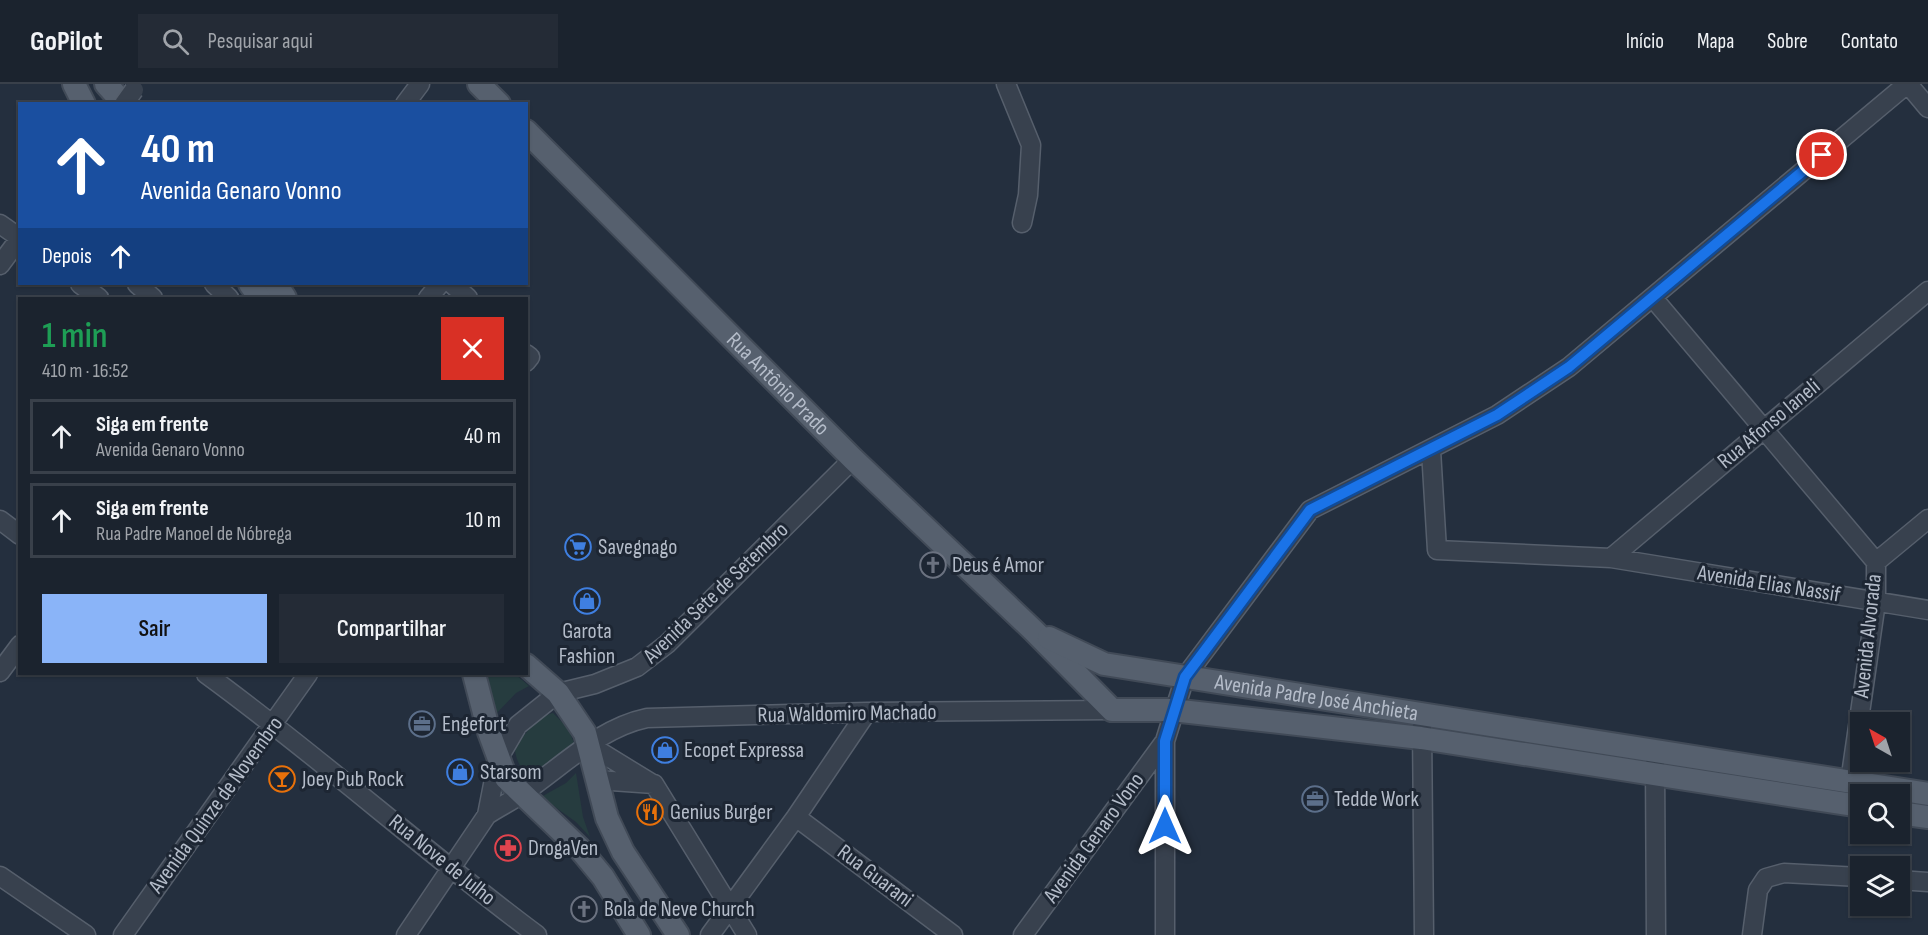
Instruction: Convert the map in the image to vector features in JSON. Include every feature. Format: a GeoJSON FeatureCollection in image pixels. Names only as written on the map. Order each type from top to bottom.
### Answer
{"type":"FeatureCollection","features":[{"type":"Feature","properties":{"kind":"main road"},"geometry":{"type":"LineString","coordinates":[[74,84],[83,102]]}},
{"type":"Feature","properties":{"kind":"main road"},"geometry":{"type":"LineString","coordinates":[[106,84],[130,95]]}},
{"type":"Feature","properties":{"kind":"main road"},"geometry":{"type":"LineString","coordinates":[[479,84],[497,102]]}},
{"type":"Feature","properties":{"kind":"main road","name":"Rua Antônio Prado"},"geometry":{"type":"LineString","coordinates":[[528,133],[853,459],[1034,631]]}},
{"type":"Feature","properties":{"kind":"main road"},"geometry":{"type":"LineString","coordinates":[[1034,631],[1113,711]]}},
{"type":"Feature","properties":{"kind":"main road","name":"Avenida Padre José Anchieta"},"geometry":{"type":"LineString","coordinates":[[1034,631],[1104,664],[1928,794]]}},
{"type":"Feature","properties":{"kind":"main road"},"geometry":{"type":"LineString","coordinates":[[528,667],[558,693],[575,716],[588,745],[607,818],[623,852],[678,935]]}},
{"type":"Feature","properties":{"kind":"main road"},"geometry":{"type":"LineString","coordinates":[[474,675],[498,759],[506,778],[579,848],[603,877],[639,935]]}},
{"type":"Feature","properties":{"kind":"main road","name":"Avenida Padre José Anchieta"},"geometry":{"type":"LineString","coordinates":[[1113,711],[1172,710],[1421,738],[1850,805]]}},
{"type":"Feature","properties":{"kind":"main road"},"geometry":{"type":"LineString","coordinates":[[1910,815],[1928,817]]}},
{"type":"Feature","properties":{"kind":"street"},"geometry":{"type":"LineString","coordinates":[[406,102],[420,84]]}},
{"type":"Feature","properties":{"kind":"street"},"geometry":{"type":"LineString","coordinates":[[1006,84],[1030,145],[1028,195],[1022,223]]}},
{"type":"Feature","properties":{"kind":"street"},"geometry":{"type":"LineString","coordinates":[[1165,935],[1165,741],[1172,710],[1185,677],[1310,510],[1497,415],[1569,367],[1908,84],[1928,108]]}},
{"type":"Feature","properties":{"kind":"street"},"geometry":{"type":"LineString","coordinates":[[0,224],[18,237]]}},
{"type":"Feature","properties":{"kind":"street"},"geometry":{"type":"LineString","coordinates":[[0,265],[18,239]]}},
{"type":"Feature","properties":{"kind":"street"},"geometry":{"type":"LineString","coordinates":[[81,285],[98,297]]}},
{"type":"Feature","properties":{"kind":"street"},"geometry":{"type":"LineString","coordinates":[[217,285],[228,297]]}},
{"type":"Feature","properties":{"kind":"street"},"geometry":{"type":"LineString","coordinates":[[429,297],[439,285]]}},
{"type":"Feature","properties":{"kind":"street"},"geometry":{"type":"LineString","coordinates":[[453,285],[467,297]]}},
{"type":"Feature","properties":{"kind":"street","name":"Rua Afonso Ianeli"},"geometry":{"type":"LineString","coordinates":[[1611,558],[1928,291]]}},
{"type":"Feature","properties":{"kind":"street"},"geometry":{"type":"LineString","coordinates":[[1653,298],[1876,562],[1928,519]]}},
{"type":"Feature","properties":{"kind":"street","name":"Avenida Elias Nassif"},"geometry":{"type":"LineString","coordinates":[[1431,450],[1437,550],[1611,558],[1928,610]]}},
{"type":"Feature","properties":{"kind":"street","name":"Avenida Sete de Setembro"},"geometry":{"type":"LineString","coordinates":[[558,693],[595,684],[637,668],[667,645],[853,459]]}},
{"type":"Feature","properties":{"kind":"street"},"geometry":{"type":"LineString","coordinates":[[0,520],[18,534]]}},
{"type":"Feature","properties":{"kind":"street","name":"Avenida Alvorada"},"geometry":{"type":"LineString","coordinates":[[1850,782],[1876,602],[1876,562]]}},
{"type":"Feature","properties":{"kind":"street"},"geometry":{"type":"LineString","coordinates":[[0,672],[18,648]]}},
{"type":"Feature","properties":{"kind":"street","name":"Rua Nove de Julho"},"geometry":{"type":"LineString","coordinates":[[207,675],[275,724],[450,869],[537,935]]}},
{"type":"Feature","properties":{"kind":"street","name":"Avenida Quinze de Novembro"},"geometry":{"type":"LineString","coordinates":[[123,935],[254,749],[275,724],[307,675]]}},
{"type":"Feature","properties":{"kind":"street"},"geometry":{"type":"LineString","coordinates":[[406,935],[487,814],[498,759],[518,725],[558,693]]}},
{"type":"Feature","properties":{"kind":"street","name":"Rua Waldomiro Machado"},"geometry":{"type":"LineString","coordinates":[[522,794],[588,745],[624,723],[647,718],[867,712],[1113,711]]}},
{"type":"Feature","properties":{"kind":"street"},"geometry":{"type":"LineString","coordinates":[[710,935],[796,817],[867,712]]}},
{"type":"Feature","properties":{"kind":"street"},"geometry":{"type":"LineString","coordinates":[[1422,714],[1424,935]]}},
{"type":"Feature","properties":{"kind":"street","name":"Avenida Genaro Vono"},"geometry":{"type":"LineString","coordinates":[[1023,935],[1165,741]]}},
{"type":"Feature","properties":{"kind":"street"},"geometry":{"type":"LineString","coordinates":[[588,745],[654,784],[747,935]]}},
{"type":"Feature","properties":{"kind":"street"},"geometry":{"type":"LineString","coordinates":[[1655,751],[1656,935]]}},
{"type":"Feature","properties":{"kind":"street"},"geometry":{"type":"LineString","coordinates":[[597,780],[654,784]]}},
{"type":"Feature","properties":{"kind":"street"},"geometry":{"type":"LineString","coordinates":[[487,814],[522,794]]}},
{"type":"Feature","properties":{"kind":"street","name":"Rua Guarani"},"geometry":{"type":"LineString","coordinates":[[796,817],[953,935]]}},
{"type":"Feature","properties":{"kind":"street"},"geometry":{"type":"LineString","coordinates":[[1752,935],[1758,890],[1766,878],[1784,873],[1850,876]]}},
{"type":"Feature","properties":{"kind":"street"},"geometry":{"type":"LineString","coordinates":[[0,876],[86,935]]}},
{"type":"Feature","properties":{"kind":"street"},"geometry":{"type":"LineString","coordinates":[[1910,881],[1928,882]]}},
{"type":"Feature","properties":{"kind":"green space"},"geometry":{"type":"Polygon","coordinates":[[[486,675],[516,675],[529,686],[516,693],[495,715],[486,675]]]}},
{"type":"Feature","properties":{"kind":"green space"},"geometry":{"type":"Polygon","coordinates":[[[553,713],[568,728],[574,743],[561,757],[532,775],[520,766],[515,751],[530,728],[553,713]]]}},
{"type":"Feature","properties":{"kind":"green space"},"geometry":{"type":"Polygon","coordinates":[[[576,773],[583,817],[590,837],[576,822],[541,797],[566,783],[576,773]]]}},
{"type":"Feature","properties":{"kind":"place","name":"Savegnago"},"geometry":{"type":"Point","coordinates":[578,547]}},
{"type":"Feature","properties":{"kind":"place","name":"Deus é Amor"},"geometry":{"type":"Point","coordinates":[933,565]}},
{"type":"Feature","properties":{"kind":"place","name":"Garota Fashion"},"geometry":{"type":"Point","coordinates":[587,601]}},
{"type":"Feature","properties":{"kind":"place","name":"Engefort"},"geometry":{"type":"Point","coordinates":[422,724]}},
{"type":"Feature","properties":{"kind":"place","name":"Ecopet Expressa"},"geometry":{"type":"Point","coordinates":[665,750]}},
{"type":"Feature","properties":{"kind":"place","name":"Starsom"},"geometry":{"type":"Point","coordinates":[460,772]}},
{"type":"Feature","properties":{"kind":"place","name":"Joey Pub Rock"},"geometry":{"type":"Point","coordinates":[282,779]}},
{"type":"Feature","properties":{"kind":"place","name":"Tedde Work"},"geometry":{"type":"Point","coordinates":[1315,799]}},
{"type":"Feature","properties":{"kind":"place","name":"Genius Burger"},"geometry":{"type":"Point","coordinates":[650,812]}},
{"type":"Feature","properties":{"kind":"place","name":"DrogaVen"},"geometry":{"type":"Point","coordinates":[508,848]}},
{"type":"Feature","properties":{"kind":"place","name":"Bola de Neve Church"},"geometry":{"type":"Point","coordinates":[584,909]}},
{"type":"Feature","properties":{"kind":"route"},"geometry":{"type":"LineString","coordinates":[[1165,826],[1165,741],[1172,710],[1185,677],[1310,510],[1497,415],[1569,367],[1822,155]]}}]}
